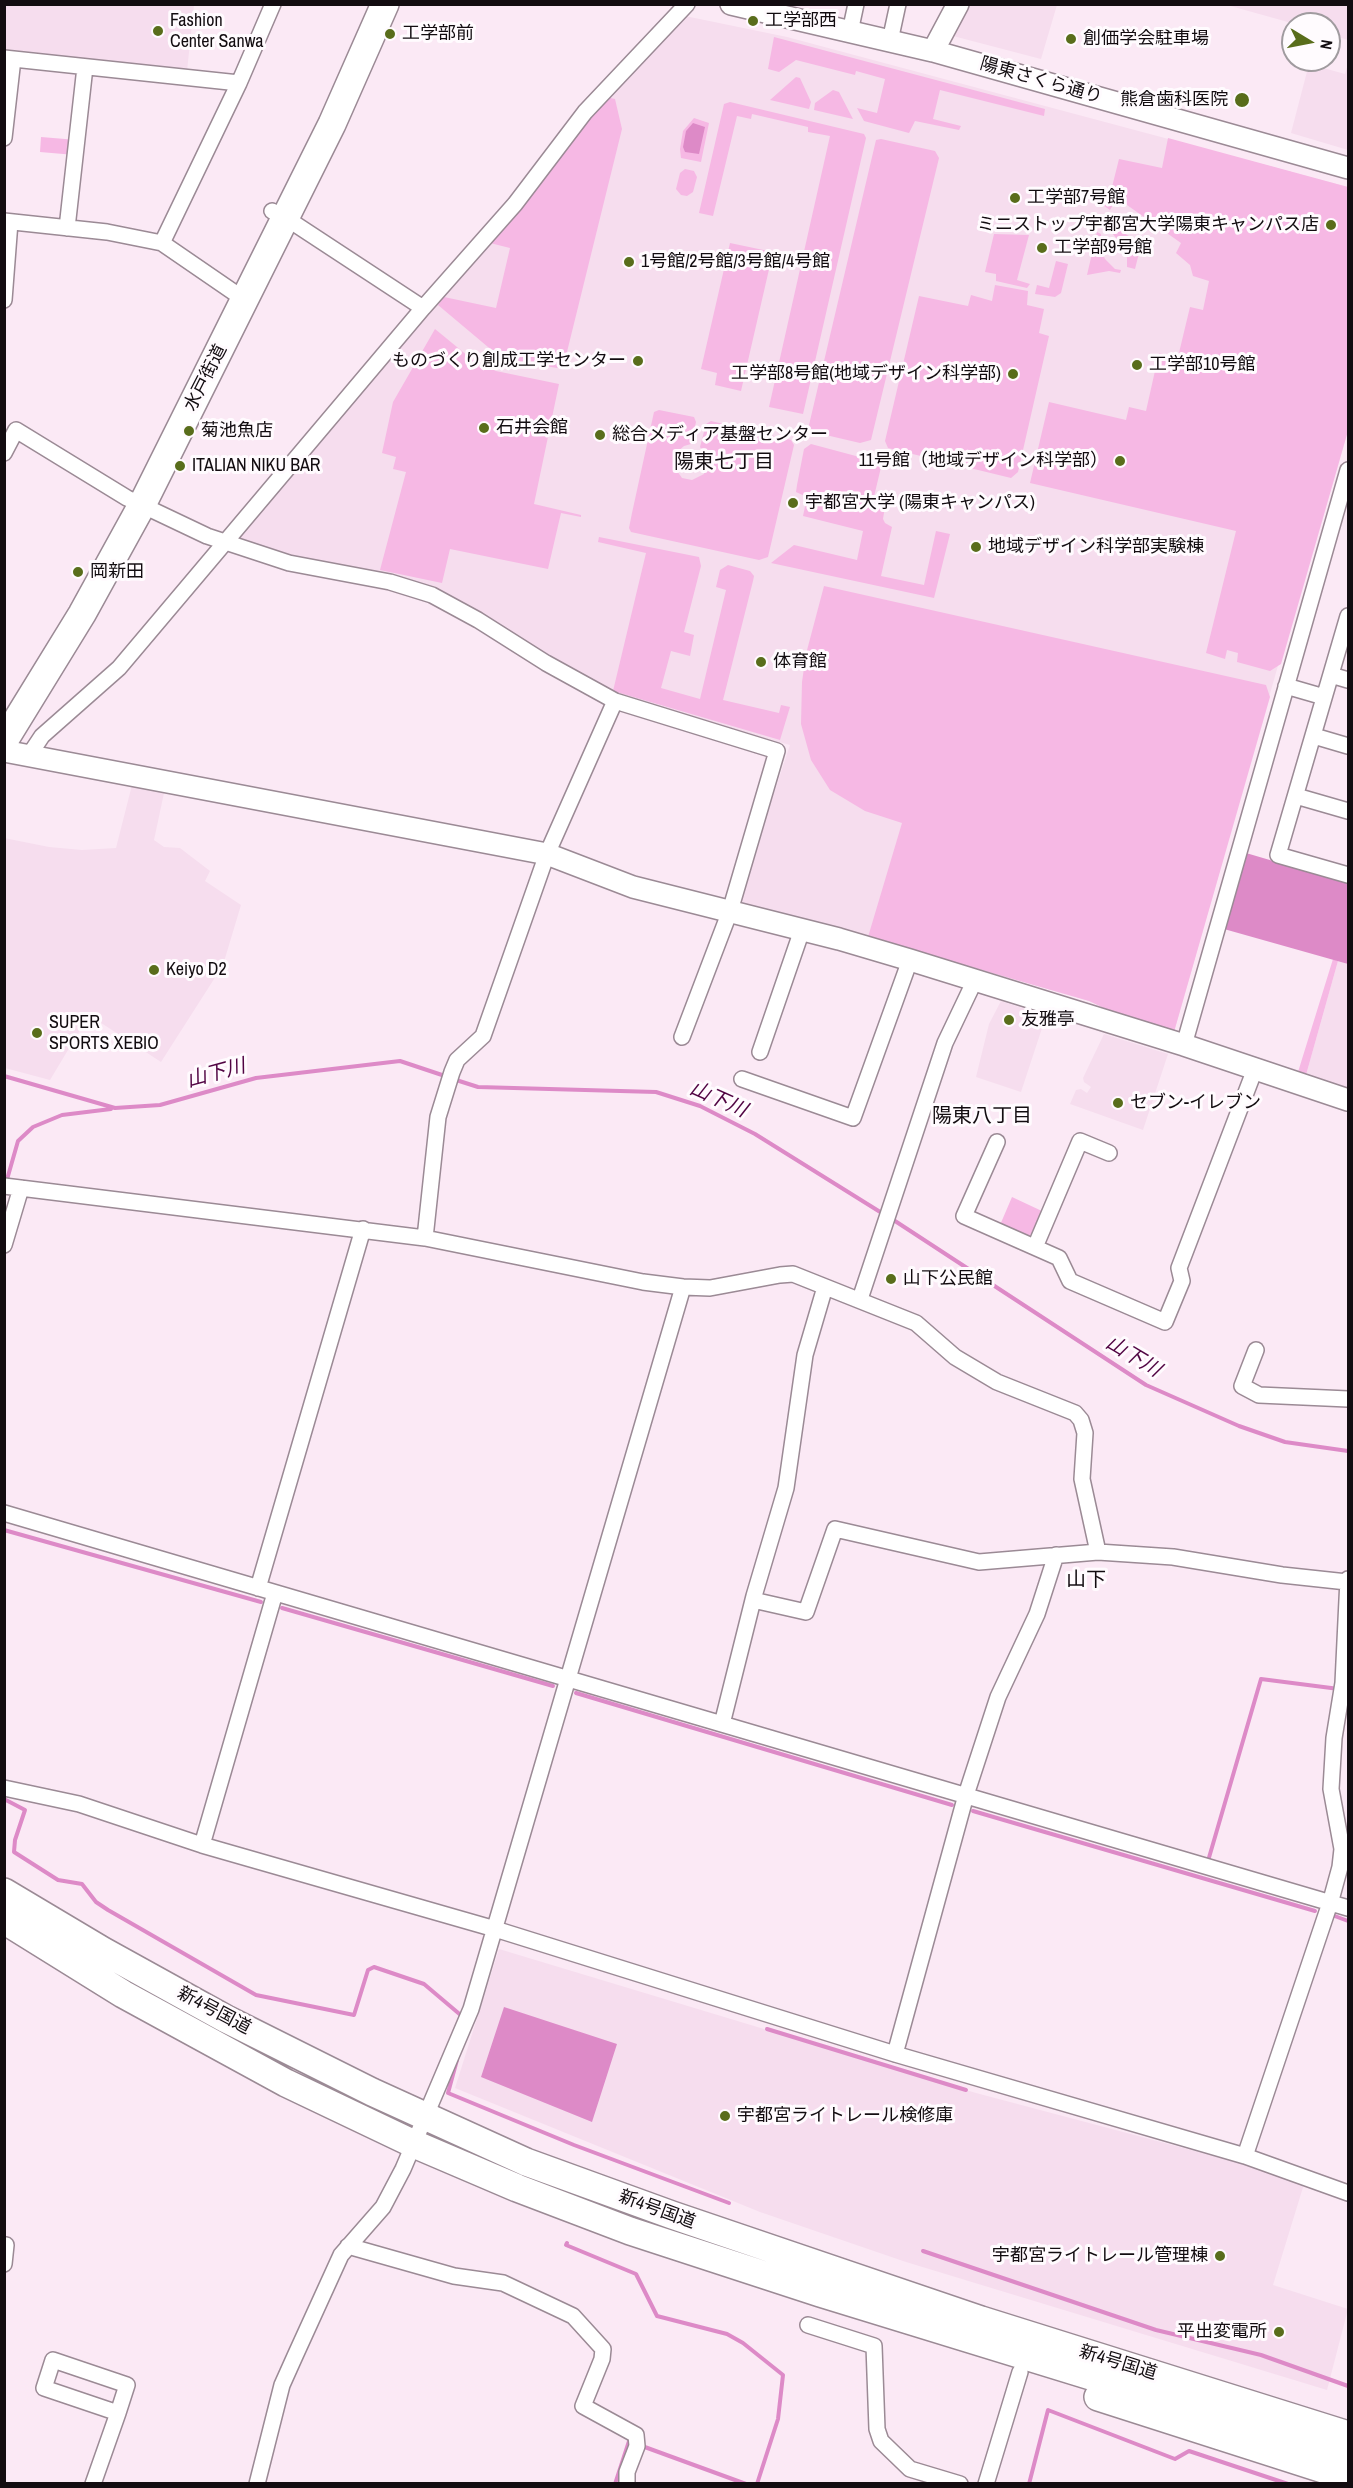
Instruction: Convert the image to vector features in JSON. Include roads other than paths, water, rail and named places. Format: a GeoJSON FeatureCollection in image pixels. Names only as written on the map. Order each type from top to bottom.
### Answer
{"type":"FeatureCollection","features":[{"type":"Feature","properties":{"kind":"highway","name":"水戸街道"},"geometry":{"type":"LineString","coordinates":[[279,214],[366,4]]}},
{"type":"Feature","properties":{"kind":"highway","name":"水戸街道"},"geometry":{"type":"LineString","coordinates":[[4,741],[76,624],[279,214],[341,105],[385,4]]}},
{"type":"Feature","properties":{"kind":"highway","name":"水戸街道"},"geometry":{"type":"LineString","coordinates":[[4,710],[135,501]]}},
{"type":"Feature","properties":{"kind":"highway"},"geometry":{"type":"LineString","coordinates":[[4,1885],[18,1923]]}},
{"type":"Feature","properties":{"kind":"highway","name":"新4号国道"},"geometry":{"type":"LineString","coordinates":[[4,1892],[18,1923],[123,1994],[286,2083],[414,2144],[518,2188],[630,2231],[981,2320],[1348,2435]]}},
{"type":"Feature","properties":{"kind":"highway","name":"新4号国道"},"geometry":{"type":"LineString","coordinates":[[18,1923],[103,1951],[226,2019],[426,2117],[526,2162],[672,2216],[825,2280],[1348,2456]]}},
{"type":"Feature","properties":{"kind":"highway"},"geometry":{"type":"LineString","coordinates":[[825,2280],[867,2317],[967,2355],[1348,2477]]}},
{"type":"Feature","properties":{"kind":"highway"},"geometry":{"type":"LineString","coordinates":[[825,2280],[907,2281],[988,2304],[1348,2417]]}},
{"type":"Feature","properties":{"kind":"street"},"geometry":{"type":"LineString","coordinates":[[162,243],[239,83],[273,4]]}},
{"type":"Feature","properties":{"kind":"street"},"geometry":{"type":"LineString","coordinates":[[30,754],[42,736],[118,668],[423,308],[515,204],[585,112],[687,4]]}},
{"type":"Feature","properties":{"kind":"street","name":"陽東さくら通り"},"geometry":{"type":"LineString","coordinates":[[732,4],[933,51],[1348,168]]}},
{"type":"Feature","properties":{"kind":"street"},"geometry":{"type":"LineString","coordinates":[[850,32],[856,4]]}},
{"type":"Feature","properties":{"kind":"street"},"geometry":{"type":"LineString","coordinates":[[890,41],[898,4]]}},
{"type":"Feature","properties":{"kind":"street"},"geometry":{"type":"LineString","coordinates":[[933,51],[958,4]]}},
{"type":"Feature","properties":{"kind":"street"},"geometry":{"type":"LineString","coordinates":[[4,138],[9,59],[239,83]]}},
{"type":"Feature","properties":{"kind":"street"},"geometry":{"type":"LineString","coordinates":[[67,228],[85,67]]}},
{"type":"Feature","properties":{"kind":"street"},"geometry":{"type":"LineString","coordinates":[[279,214],[423,308]]}},
{"type":"Feature","properties":{"kind":"street"},"geometry":{"type":"LineString","coordinates":[[4,300],[7,221],[106,232],[162,243],[239,296]]}},
{"type":"Feature","properties":{"kind":"street"},"geometry":{"type":"LineString","coordinates":[[4,453],[10,425],[135,501],[224,541],[289,563],[390,582],[432,595],[615,701],[777,751],[730,911],[682,1036]]}},
{"type":"Feature","properties":{"kind":"street"},"geometry":{"type":"LineString","coordinates":[[1184,1045],[1348,470]]}},
{"type":"Feature","properties":{"kind":"street"},"geometry":{"type":"LineString","coordinates":[[1348,616],[1278,855],[1348,875]]}},
{"type":"Feature","properties":{"kind":"street"},"geometry":{"type":"LineString","coordinates":[[1331,675],[1348,680]]}},
{"type":"Feature","properties":{"kind":"street"},"geometry":{"type":"LineString","coordinates":[[1286,686],[1324,697]]}},
{"type":"Feature","properties":{"kind":"street"},"geometry":{"type":"LineString","coordinates":[[425,1238],[441,1107],[452,1072],[457,1060],[483,1036],[547,854],[615,701]]}},
{"type":"Feature","properties":{"kind":"street"},"geometry":{"type":"LineString","coordinates":[[1314,736],[1348,746]]}},
{"type":"Feature","properties":{"kind":"street"},"geometry":{"type":"LineString","coordinates":[[4,751],[30,754],[547,854],[633,887],[910,960],[1184,1045],[1348,1100]]}},
{"type":"Feature","properties":{"kind":"street"},"geometry":{"type":"LineString","coordinates":[[1296,796],[1348,811]]}},
{"type":"Feature","properties":{"kind":"street"},"geometry":{"type":"LineString","coordinates":[[760,1052],[802,930]]}},
{"type":"Feature","properties":{"kind":"street"},"geometry":{"type":"LineString","coordinates":[[742,1079],[853,1118],[910,960]]}},
{"type":"Feature","properties":{"kind":"street"},"geometry":{"type":"LineString","coordinates":[[860,1299],[945,1043],[975,980]]}},
{"type":"Feature","properties":{"kind":"street"},"geometry":{"type":"LineString","coordinates":[[997,1142],[964,1216],[1059,1258],[1070,1281],[1165,1322],[1182,1281],[1179,1268],[1256,1069]]}},
{"type":"Feature","properties":{"kind":"street"},"geometry":{"type":"LineString","coordinates":[[1035,1247],[1080,1141],[1109,1153]]}},
{"type":"Feature","properties":{"kind":"street"},"geometry":{"type":"LineString","coordinates":[[4,1186],[425,1238],[643,1282],[683,1287],[710,1288],[793,1274],[916,1323],[955,1357],[997,1382],[1075,1413],[1081,1420],[1085,1433],[1082,1479],[1098,1552]]}},
{"type":"Feature","properties":{"kind":"street"},"geometry":{"type":"LineString","coordinates":[[4,1245],[21,1188]]}},
{"type":"Feature","properties":{"kind":"street"},"geometry":{"type":"LineString","coordinates":[[258,1588],[363,1230]]}},
{"type":"Feature","properties":{"kind":"street"},"geometry":{"type":"LineString","coordinates":[[257,2484],[282,2385],[341,2255],[382,2207],[414,2144],[471,2009],[683,1287]]}},
{"type":"Feature","properties":{"kind":"street"},"geometry":{"type":"LineString","coordinates":[[722,1724],[753,1600],[786,1488],[805,1355],[825,1287]]}},
{"type":"Feature","properties":{"kind":"street"},"geometry":{"type":"LineString","coordinates":[[1256,1350],[1242,1386],[1259,1395],[1348,1400]]}},
{"type":"Feature","properties":{"kind":"street"},"geometry":{"type":"LineString","coordinates":[[4,1513],[966,1795],[1332,1896],[1348,1908]]}},
{"type":"Feature","properties":{"kind":"street"},"geometry":{"type":"LineString","coordinates":[[753,1600],[806,1612],[835,1529],[979,1562],[1098,1552],[1173,1557],[1282,1575],[1348,1581],[1342,1690],[1334,1738],[1331,1789],[1342,1849],[1332,1896],[1245,2156]]}},
{"type":"Feature","properties":{"kind":"street"},"geometry":{"type":"LineString","coordinates":[[895,2054],[966,1795],[998,1697],[1037,1614],[1056,1555]]}},
{"type":"Feature","properties":{"kind":"street"},"geometry":{"type":"LineString","coordinates":[[202,1845],[275,1593]]}},
{"type":"Feature","properties":{"kind":"street"},"geometry":{"type":"LineString","coordinates":[[4,1788],[79,1804],[202,1845],[495,1929],[895,2054],[1245,2156],[1348,2193]]}},
{"type":"Feature","properties":{"kind":"street"},"geometry":{"type":"LineString","coordinates":[[4,2264],[6,2246]]}},
{"type":"Feature","properties":{"kind":"street"},"geometry":{"type":"LineString","coordinates":[[348,2246],[454,2276],[503,2283],[573,2316],[603,2349],[602,2359],[583,2406],[636,2436],[637,2446],[627,2472],[627,2484]]}},
{"type":"Feature","properties":{"kind":"street"},"geometry":{"type":"LineString","coordinates":[[808,2325],[874,2346],[877,2428],[881,2441],[910,2469],[960,2484]]}},
{"type":"Feature","properties":{"kind":"street"},"geometry":{"type":"LineString","coordinates":[[93,2484],[118,2413],[127,2385],[53,2360],[44,2388],[118,2413]]}},
{"type":"Feature","properties":{"kind":"street"},"geometry":{"type":"LineString","coordinates":[[986,2484],[1020,2372]]}},
{"type":"Feature","properties":{"kind":"waterway","name":"山下川"},"geometry":{"type":"LineString","coordinates":[[4,1076],[115,1108],[160,1105],[256,1078],[400,1061],[445,1076]]}},
{"type":"Feature","properties":{"kind":"waterway","name":"山下川"},"geometry":{"type":"LineString","coordinates":[[453,1079],[478,1087],[656,1092],[700,1106],[755,1134],[885,1215]]}},
{"type":"Feature","properties":{"kind":"waterway"},"geometry":{"type":"LineString","coordinates":[[6,1183],[18,1141],[33,1127],[62,1115],[111,1109]]}},
{"type":"Feature","properties":{"kind":"waterway","name":"山下川"},"geometry":{"type":"LineString","coordinates":[[892,1219],[1146,1385],[1239,1426],[1285,1442],[1348,1451]]}},
{"type":"Feature","properties":{"kind":"waterway"},"geometry":{"type":"LineString","coordinates":[[4,1530],[261,1602]]}},
{"type":"Feature","properties":{"kind":"waterway"},"geometry":{"type":"LineString","coordinates":[[282,1608],[553,1686]]}},
{"type":"Feature","properties":{"kind":"waterway"},"geometry":{"type":"LineString","coordinates":[[1208,1861],[1261,1679],[1339,1689]]}},
{"type":"Feature","properties":{"kind":"waterway"},"geometry":{"type":"LineString","coordinates":[[576,1693],[952,1805]]}},
{"type":"Feature","properties":{"kind":"waterway"},"geometry":{"type":"LineString","coordinates":[[4,1799],[25,1810],[15,1840],[14,1852],[58,1880],[82,1884],[96,1902],[108,1910],[256,1995],[354,2015],[368,1970],[374,1967],[424,1984],[463,2017]]}},
{"type":"Feature","properties":{"kind":"waterway"},"geometry":{"type":"LineString","coordinates":[[973,1811],[1315,1911]]}},
{"type":"Feature","properties":{"kind":"waterway"},"geometry":{"type":"LineString","coordinates":[[1332,1915],[1348,1921]]}},
{"type":"Feature","properties":{"kind":"waterway"},"geometry":{"type":"LineString","coordinates":[[767,2029],[966,2090]]}},
{"type":"Feature","properties":{"kind":"waterway"},"geometry":{"type":"LineString","coordinates":[[457,2060],[448,2093],[574,2145],[729,2203]]}},
{"type":"Feature","properties":{"kind":"waterway"},"geometry":{"type":"LineString","coordinates":[[567,2243],[566,2245],[636,2274],[657,2316],[727,2334],[743,2343],[783,2375],[778,2419],[757,2484]]}},
{"type":"Feature","properties":{"kind":"waterway"},"geometry":{"type":"LineString","coordinates":[[923,2251],[1156,2330],[1261,2355],[1348,2386]]}},
{"type":"Feature","properties":{"kind":"waterway"},"geometry":{"type":"LineString","coordinates":[[1029,2484],[1048,2410],[1175,2459],[1189,2451],[1288,2484]]}},
{"type":"Feature","properties":{"kind":"waterway"},"geometry":{"type":"LineString","coordinates":[[615,2484],[629,2441],[632,2442]]}},
{"type":"Feature","properties":{"kind":"waterway"},"geometry":{"type":"LineString","coordinates":[[642,2446],[746,2484]]}},
{"type":"Feature","properties":{"kind":"place","name":"工学部西"},"geometry":{"type":"Point","coordinates":[753,21]}},
{"type":"Feature","properties":{"kind":"place","name":"Fashion Center Sanwa"},"geometry":{"type":"Point","coordinates":[158,31]}},
{"type":"Feature","properties":{"kind":"place","name":"工学部前"},"geometry":{"type":"Point","coordinates":[390,34]}},
{"type":"Feature","properties":{"kind":"place","name":"創価学会駐車場"},"geometry":{"type":"Point","coordinates":[1071,39]}},
{"type":"Feature","properties":{"kind":"place","name":"熊倉歯科医院"},"geometry":{"type":"Point","coordinates":[1242,100]}},
{"type":"Feature","properties":{"kind":"place","name":"工学部7号館"},"geometry":{"type":"Point","coordinates":[1015,198]}},
{"type":"Feature","properties":{"kind":"place","name":"ミニストップ宇都宮大学陽東キャンパス店"},"geometry":{"type":"Point","coordinates":[1331,225]}},
{"type":"Feature","properties":{"kind":"place","name":"工学部9号館"},"geometry":{"type":"Point","coordinates":[1042,248]}},
{"type":"Feature","properties":{"kind":"place","name":"1号館/2号館/3号館/4号館"},"geometry":{"type":"Point","coordinates":[629,262]}},
{"type":"Feature","properties":{"kind":"place","name":"ものづくり創成工学センター"},"geometry":{"type":"Point","coordinates":[638,361]}},
{"type":"Feature","properties":{"kind":"place","name":"工学部10号館"},"geometry":{"type":"Point","coordinates":[1137,365]}},
{"type":"Feature","properties":{"kind":"place","name":"工学部8号館(地域デザイン科学部)"},"geometry":{"type":"Point","coordinates":[1013,374]}},
{"type":"Feature","properties":{"kind":"place","name":"石井会館"},"geometry":{"type":"Point","coordinates":[484,428]}},
{"type":"Feature","properties":{"kind":"place","name":"菊池魚店"},"geometry":{"type":"Point","coordinates":[189,431]}},
{"type":"Feature","properties":{"kind":"place","name":"総合メディア基盤センター"},"geometry":{"type":"Point","coordinates":[600,435]}},
{"type":"Feature","properties":{"kind":"place","name":"11号館（地域デザイン科学部）"},"geometry":{"type":"Point","coordinates":[1120,461]}},
{"type":"Feature","properties":{"kind":"place","name":"ITALIAN NIKU BAR"},"geometry":{"type":"Point","coordinates":[180,466]}},
{"type":"Feature","properties":{"kind":"place","name":"宇都宮大学 (陽東キャンパス)"},"geometry":{"type":"Point","coordinates":[793,503]}},
{"type":"Feature","properties":{"kind":"place","name":"地域デザイン科学部実験棟"},"geometry":{"type":"Point","coordinates":[976,547]}},
{"type":"Feature","properties":{"kind":"place","name":"岡新田"},"geometry":{"type":"Point","coordinates":[78,572]}},
{"type":"Feature","properties":{"kind":"place","name":"体育館"},"geometry":{"type":"Point","coordinates":[761,662]}},
{"type":"Feature","properties":{"kind":"place","name":"Keiyo D2"},"geometry":{"type":"Point","coordinates":[154,970]}},
{"type":"Feature","properties":{"kind":"place","name":"友雅亭"},"geometry":{"type":"Point","coordinates":[1009,1020]}},
{"type":"Feature","properties":{"kind":"place","name":"SUPER SPORTS XEBIO"},"geometry":{"type":"Point","coordinates":[37,1033]}},
{"type":"Feature","properties":{"kind":"place","name":"セブン-イレブン"},"geometry":{"type":"Point","coordinates":[1118,1103]}},
{"type":"Feature","properties":{"kind":"place","name":"山下公民館"},"geometry":{"type":"Point","coordinates":[891,1279]}},
{"type":"Feature","properties":{"kind":"place","name":"宇都宮ライトレール検修庫"},"geometry":{"type":"Point","coordinates":[725,2116]}},
{"type":"Feature","properties":{"kind":"place","name":"宇都宮ライトレール管理棟"},"geometry":{"type":"Point","coordinates":[1220,2256]}},
{"type":"Feature","properties":{"kind":"place","name":"平出変電所"},"geometry":{"type":"Point","coordinates":[1279,2332]}},
{"type":"Feature","properties":{"kind":"district","name":"陽東七丁目"},"geometry":{"type":"Point","coordinates":[724,463]}},
{"type":"Feature","properties":{"kind":"district","name":"陽東八丁目"},"geometry":{"type":"Point","coordinates":[982,1117]}},
{"type":"Feature","properties":{"kind":"district","name":"山下"},"geometry":{"type":"Point","coordinates":[1086,1581]}}]}
